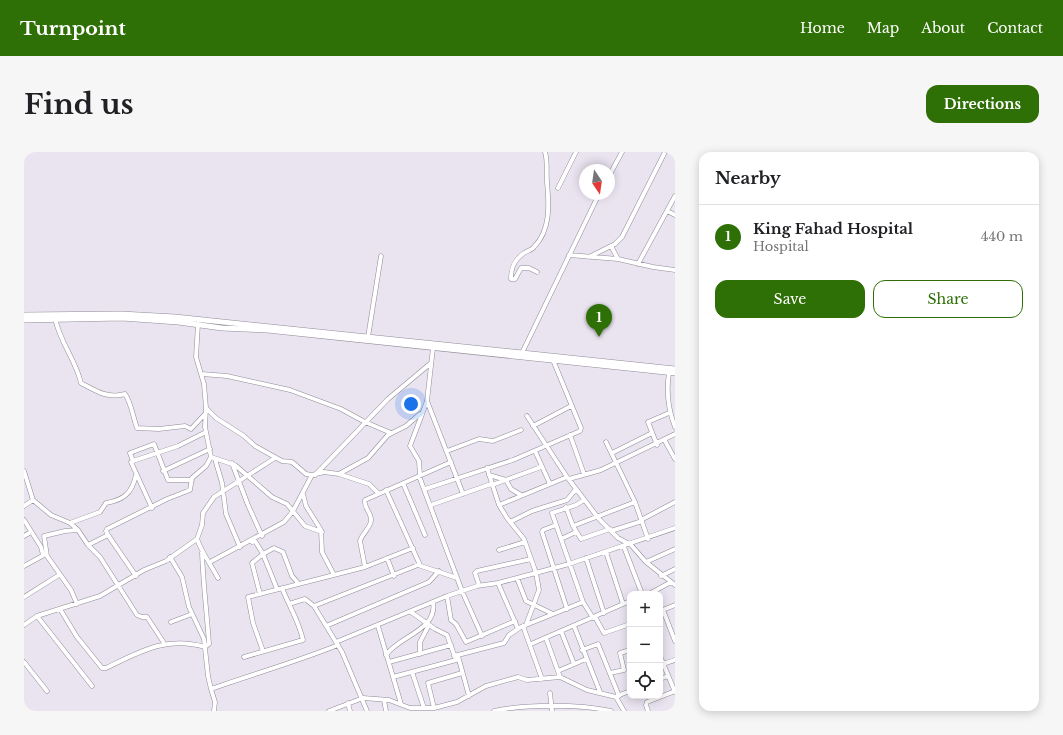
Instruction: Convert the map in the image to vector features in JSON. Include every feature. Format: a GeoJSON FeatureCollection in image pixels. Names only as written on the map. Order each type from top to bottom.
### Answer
{"type":"FeatureCollection","features":[{"type":"Feature","properties":{"kind":"main road"},"geometry":{"type":"LineString","coordinates":[[24,315],[106,313],[167,316],[368,337],[553,360],[675,373]]}},
{"type":"Feature","properties":{"kind":"main road"},"geometry":{"type":"LineString","coordinates":[[24,320],[55,318],[122,318],[198,324],[222,328],[267,330],[433,348],[675,369]]}},
{"type":"Feature","properties":{"kind":"street"},"geometry":{"type":"LineString","coordinates":[[537,272],[529,268],[522,268],[515,279],[511,279],[511,269],[515,261],[524,253],[534,248],[540,239],[548,218],[548,161],[545,152]]}},
{"type":"Feature","properties":{"kind":"street"},"geometry":{"type":"LineString","coordinates":[[558,188],[576,152]]}},
{"type":"Feature","properties":{"kind":"street"},"geometry":{"type":"LineString","coordinates":[[615,165],[622,152]]}},
{"type":"Feature","properties":{"kind":"street"},"geometry":{"type":"LineString","coordinates":[[589,257],[619,241],[628,227],[665,152]]}},
{"type":"Feature","properties":{"kind":"street"},"geometry":{"type":"LineString","coordinates":[[638,264],[675,196]]}},
{"type":"Feature","properties":{"kind":"street"},"geometry":{"type":"LineString","coordinates":[[521,355],[597,200]]}},
{"type":"Feature","properties":{"kind":"street"},"geometry":{"type":"LineString","coordinates":[[667,211],[675,215]]}},
{"type":"Feature","properties":{"kind":"street"},"geometry":{"type":"LineString","coordinates":[[611,246],[618,259]]}},
{"type":"Feature","properties":{"kind":"street"},"geometry":{"type":"LineString","coordinates":[[569,255],[618,259],[675,270]]}},
{"type":"Feature","properties":{"kind":"street"},"geometry":{"type":"LineString","coordinates":[[368,337],[381,256]]}},
{"type":"Feature","properties":{"kind":"street"},"geometry":{"type":"LineString","coordinates":[[55,318],[58,332],[66,350],[72,358],[81,383],[102,395],[118,396],[125,394],[129,400],[130,410],[137,428],[159,429],[185,426],[191,429],[205,413]]}},
{"type":"Feature","properties":{"kind":"street"},"geometry":{"type":"LineString","coordinates":[[198,324],[196,357],[202,374],[206,408],[206,432],[224,490],[226,514],[240,546]]}},
{"type":"Feature","properties":{"kind":"street"},"geometry":{"type":"LineString","coordinates":[[433,348],[427,401],[410,446],[419,461],[420,476],[462,591],[482,636]]}},
{"type":"Feature","properties":{"kind":"street"},"geometry":{"type":"LineString","coordinates":[[425,489],[535,451],[580,431],[581,428],[553,360]]}},
{"type":"Feature","properties":{"kind":"street"},"geometry":{"type":"LineString","coordinates":[[210,562],[262,536],[284,522],[293,511],[314,475],[388,399],[431,363]]}},
{"type":"Feature","properties":{"kind":"street"},"geometry":{"type":"LineString","coordinates":[[669,373],[667,387],[669,413],[675,427]]}},
{"type":"Feature","properties":{"kind":"street"},"geometry":{"type":"LineString","coordinates":[[202,374],[227,376],[283,388],[341,408],[365,422],[391,432]]}},
{"type":"Feature","properties":{"kind":"street"},"geometry":{"type":"LineString","coordinates":[[427,401],[458,477],[463,494]]}},
{"type":"Feature","properties":{"kind":"street"},"geometry":{"type":"LineString","coordinates":[[533,426],[572,406]]}},
{"type":"Feature","properties":{"kind":"street"},"geometry":{"type":"LineString","coordinates":[[206,408],[224,424],[275,458],[285,462],[292,462],[306,474],[314,475],[324,472],[339,474],[370,484],[378,493]]}},
{"type":"Feature","properties":{"kind":"street"},"geometry":{"type":"LineString","coordinates":[[339,474],[368,458],[391,432],[411,422],[422,411]]}},
{"type":"Feature","properties":{"kind":"street"},"geometry":{"type":"LineString","coordinates":[[657,445],[648,422],[669,413]]}},
{"type":"Feature","properties":{"kind":"street"},"geometry":{"type":"LineString","coordinates":[[526,416],[568,478],[597,516],[618,538],[631,545],[661,576],[668,578],[673,584],[656,591]]}},
{"type":"Feature","properties":{"kind":"street"},"geometry":{"type":"LineString","coordinates":[[447,451],[479,439],[493,441],[521,430]]}},
{"type":"Feature","properties":{"kind":"street"},"geometry":{"type":"LineString","coordinates":[[133,462],[178,446],[206,432]]}},
{"type":"Feature","properties":{"kind":"street"},"geometry":{"type":"LineString","coordinates":[[612,453],[652,433]]}},
{"type":"Feature","properties":{"kind":"street"},"geometry":{"type":"LineString","coordinates":[[499,505],[550,484],[601,470],[657,445],[675,434]]}},
{"type":"Feature","properties":{"kind":"street"},"geometry":{"type":"LineString","coordinates":[[570,435],[584,474]]}},
{"type":"Feature","properties":{"kind":"street"},"geometry":{"type":"LineString","coordinates":[[665,441],[675,459]]}},
{"type":"Feature","properties":{"kind":"street"},"geometry":{"type":"LineString","coordinates":[[606,442],[618,463],[635,502],[648,539]]}},
{"type":"Feature","properties":{"kind":"street"},"geometry":{"type":"LineString","coordinates":[[152,508],[131,462],[133,462],[130,453],[154,444],[163,471],[168,480],[192,480]]}},
{"type":"Feature","properties":{"kind":"street"},"geometry":{"type":"LineString","coordinates":[[163,471],[210,448]]}},
{"type":"Feature","properties":{"kind":"street"},"geometry":{"type":"LineString","coordinates":[[535,451],[550,484]]}},
{"type":"Feature","properties":{"kind":"street"},"geometry":{"type":"LineString","coordinates":[[213,458],[232,463],[248,475],[272,497],[287,504],[305,526],[322,532]]}},
{"type":"Feature","properties":{"kind":"street"},"geometry":{"type":"LineString","coordinates":[[136,576],[108,535],[106,531],[107,529],[152,508],[167,499],[190,490],[192,480],[213,458]]}},
{"type":"Feature","properties":{"kind":"street"},"geometry":{"type":"LineString","coordinates":[[24,625],[37,616],[100,596],[170,557],[197,539],[202,525],[203,513],[211,501],[224,490],[275,458]]}},
{"type":"Feature","properties":{"kind":"street"},"geometry":{"type":"LineString","coordinates":[[365,567],[360,541],[370,525],[371,518],[364,501],[378,493],[451,462]]}},
{"type":"Feature","properties":{"kind":"street"},"geometry":{"type":"LineString","coordinates":[[232,463],[248,506],[262,536]]}},
{"type":"Feature","properties":{"kind":"street"},"geometry":{"type":"LineString","coordinates":[[431,505],[541,467]]}},
{"type":"Feature","properties":{"kind":"street"},"geometry":{"type":"LineString","coordinates":[[487,468],[491,485],[499,505],[510,522],[522,535],[536,573],[539,590],[525,626],[542,679]]}},
{"type":"Feature","properties":{"kind":"street"},"geometry":{"type":"LineString","coordinates":[[24,471],[33,500],[51,515],[70,523],[78,530],[88,545],[100,557],[138,615],[142,618],[147,617],[164,643]]}},
{"type":"Feature","properties":{"kind":"street"},"geometry":{"type":"LineString","coordinates":[[70,523],[99,512],[106,503],[114,502],[125,497],[133,487],[136,474]]}},
{"type":"Feature","properties":{"kind":"street"},"geometry":{"type":"LineString","coordinates":[[489,475],[506,480],[511,489],[521,495]]}},
{"type":"Feature","properties":{"kind":"street"},"geometry":{"type":"LineString","coordinates":[[403,483],[425,535]]}},
{"type":"Feature","properties":{"kind":"street"},"geometry":{"type":"LineString","coordinates":[[510,522],[532,511],[570,498],[576,489]]}},
{"type":"Feature","properties":{"kind":"street"},"geometry":{"type":"LineString","coordinates":[[386,490],[420,565]]}},
{"type":"Feature","properties":{"kind":"street"},"geometry":{"type":"LineString","coordinates":[[303,494],[306,506],[322,532],[322,552],[334,575]]}},
{"type":"Feature","properties":{"kind":"street"},"geometry":{"type":"LineString","coordinates":[[570,498],[573,506]]}},
{"type":"Feature","properties":{"kind":"street"},"geometry":{"type":"LineString","coordinates":[[24,506],[33,500]]}},
{"type":"Feature","properties":{"kind":"street"},"geometry":{"type":"LineString","coordinates":[[552,513],[566,507],[573,506],[584,500]]}},
{"type":"Feature","properties":{"kind":"street"},"geometry":{"type":"LineString","coordinates":[[552,513],[561,502]]}},
{"type":"Feature","properties":{"kind":"street"},"geometry":{"type":"LineString","coordinates":[[573,526],[635,502]]}},
{"type":"Feature","properties":{"kind":"street"},"geometry":{"type":"LineString","coordinates":[[566,507],[573,526],[581,539],[641,521],[675,502]]}},
{"type":"Feature","properties":{"kind":"street"},"geometry":{"type":"LineString","coordinates":[[552,513],[583,602],[604,633],[627,625]]}},
{"type":"Feature","properties":{"kind":"street"},"geometry":{"type":"LineString","coordinates":[[24,520],[45,556],[71,590],[77,604]]}},
{"type":"Feature","properties":{"kind":"street"},"geometry":{"type":"LineString","coordinates":[[556,525],[542,531],[552,568],[567,609]]}},
{"type":"Feature","properties":{"kind":"street"},"geometry":{"type":"LineString","coordinates":[[211,689],[232,680],[302,660],[447,596],[479,585],[498,583],[569,564],[631,545],[675,528]]}},
{"type":"Feature","properties":{"kind":"street"},"geometry":{"type":"LineString","coordinates":[[45,556],[44,536],[65,531],[78,530]]}},
{"type":"Feature","properties":{"kind":"street"},"geometry":{"type":"LineString","coordinates":[[24,536],[31,532]]}},
{"type":"Feature","properties":{"kind":"street"},"geometry":{"type":"LineString","coordinates":[[561,539],[576,532]]}},
{"type":"Feature","properties":{"kind":"street"},"geometry":{"type":"LineString","coordinates":[[88,545],[108,535]]}},
{"type":"Feature","properties":{"kind":"street"},"geometry":{"type":"LineString","coordinates":[[197,539],[202,552],[210,562],[218,578]]}},
{"type":"Feature","properties":{"kind":"street"},"geometry":{"type":"LineString","coordinates":[[244,657],[303,640],[297,620],[293,616],[289,604],[263,554],[255,541],[245,544]]}},
{"type":"Feature","properties":{"kind":"street"},"geometry":{"type":"LineString","coordinates":[[499,550],[525,542]]}},
{"type":"Feature","properties":{"kind":"street"},"geometry":{"type":"LineString","coordinates":[[624,547],[641,591]]}},
{"type":"Feature","properties":{"kind":"street"},"geometry":{"type":"LineString","coordinates":[[260,594],[252,563],[263,554],[274,548],[284,552],[292,576],[298,584]]}},
{"type":"Feature","properties":{"kind":"street"},"geometry":{"type":"LineString","coordinates":[[263,651],[247,600],[248,597],[365,567],[413,548]]}},
{"type":"Feature","properties":{"kind":"street"},"geometry":{"type":"LineString","coordinates":[[646,562],[675,549]]}},
{"type":"Feature","properties":{"kind":"street"},"geometry":{"type":"LineString","coordinates":[[202,552],[206,621],[209,635],[209,644],[205,647]]}},
{"type":"Feature","properties":{"kind":"street"},"geometry":{"type":"LineString","coordinates":[[606,552],[622,604]]}},
{"type":"Feature","properties":{"kind":"street"},"geometry":{"type":"LineString","coordinates":[[24,566],[45,556]]}},
{"type":"Feature","properties":{"kind":"street"},"geometry":{"type":"LineString","coordinates":[[170,557],[182,577],[189,607],[199,631],[204,637],[211,689],[215,702],[214,711]]}},
{"type":"Feature","properties":{"kind":"street"},"geometry":{"type":"LineString","coordinates":[[387,558],[394,576]]}},
{"type":"Feature","properties":{"kind":"street"},"geometry":{"type":"LineString","coordinates":[[586,558],[604,613]]}},
{"type":"Feature","properties":{"kind":"street"},"geometry":{"type":"LineString","coordinates":[[479,585],[475,573],[476,571],[531,559]]}},
{"type":"Feature","properties":{"kind":"street"},"geometry":{"type":"LineString","coordinates":[[314,606],[420,565],[457,578]]}},
{"type":"Feature","properties":{"kind":"street"},"geometry":{"type":"LineString","coordinates":[[661,576],[675,569]]}},
{"type":"Feature","properties":{"kind":"street"},"geometry":{"type":"LineString","coordinates":[[326,626],[429,582],[440,571]]}},
{"type":"Feature","properties":{"kind":"street"},"geometry":{"type":"LineString","coordinates":[[24,597],[59,575]]}},
{"type":"Feature","properties":{"kind":"street"},"geometry":{"type":"LineString","coordinates":[[516,578],[525,599],[553,614]]}},
{"type":"Feature","properties":{"kind":"street"},"geometry":{"type":"LineString","coordinates":[[498,583],[518,629]]}},
{"type":"Feature","properties":{"kind":"street"},"geometry":{"type":"LineString","coordinates":[[447,596],[451,620],[456,624],[466,642],[515,621]]}},
{"type":"Feature","properties":{"kind":"street"},"geometry":{"type":"LineString","coordinates":[[289,604],[305,599],[314,606],[337,644],[363,698],[367,711]]}},
{"type":"Feature","properties":{"kind":"street"},"geometry":{"type":"LineString","coordinates":[[420,654],[420,642],[427,624],[433,615],[433,602]]}},
{"type":"Feature","properties":{"kind":"street"},"geometry":{"type":"LineString","coordinates":[[456,655],[504,643],[509,635],[518,629],[583,602]]}},
{"type":"Feature","properties":{"kind":"street"},"geometry":{"type":"LineString","coordinates":[[531,644],[627,602]]}},
{"type":"Feature","properties":{"kind":"street"},"geometry":{"type":"LineString","coordinates":[[663,610],[675,605]]}},
{"type":"Feature","properties":{"kind":"street"},"geometry":{"type":"LineString","coordinates":[[60,609],[77,637],[102,668],[106,668],[142,651],[164,643],[190,643],[205,647]]}},
{"type":"Feature","properties":{"kind":"street"},"geometry":{"type":"LineString","coordinates":[[411,612],[427,624],[447,635],[456,655],[469,696]]}},
{"type":"Feature","properties":{"kind":"street"},"geometry":{"type":"LineString","coordinates":[[171,622],[192,614]]}},
{"type":"Feature","properties":{"kind":"street"},"geometry":{"type":"LineString","coordinates":[[663,615],[675,641]]}},
{"type":"Feature","properties":{"kind":"street"},"geometry":{"type":"LineString","coordinates":[[37,616],[92,686]]}},
{"type":"Feature","properties":{"kind":"street"},"geometry":{"type":"LineString","coordinates":[[386,654],[392,648],[427,624]]}},
{"type":"Feature","properties":{"kind":"street"},"geometry":{"type":"LineString","coordinates":[[378,626],[401,704]]}},
{"type":"Feature","properties":{"kind":"street"},"geometry":{"type":"LineString","coordinates":[[574,626],[582,650],[600,692]]}},
{"type":"Feature","properties":{"kind":"street"},"geometry":{"type":"LineString","coordinates":[[561,631],[574,664]]}},
{"type":"Feature","properties":{"kind":"street"},"geometry":{"type":"LineString","coordinates":[[546,638],[560,677]]}},
{"type":"Feature","properties":{"kind":"street"},"geometry":{"type":"LineString","coordinates":[[582,650],[598,644],[624,711]]}},
{"type":"Feature","properties":{"kind":"street"},"geometry":{"type":"LineString","coordinates":[[388,662],[451,645]]}},
{"type":"Feature","properties":{"kind":"street"},"geometry":{"type":"LineString","coordinates":[[610,673],[624,670],[620,653],[627,651]]}},
{"type":"Feature","properties":{"kind":"street"},"geometry":{"type":"LineString","coordinates":[[393,677],[455,661],[456,655]]}},
{"type":"Feature","properties":{"kind":"street"},"geometry":{"type":"LineString","coordinates":[[558,671],[586,659]]}},
{"type":"Feature","properties":{"kind":"street"},"geometry":{"type":"LineString","coordinates":[[648,711],[647,702],[675,691],[664,664],[675,660]]}},
{"type":"Feature","properties":{"kind":"street"},"geometry":{"type":"LineString","coordinates":[[24,662],[47,691]]}},
{"type":"Feature","properties":{"kind":"street"},"geometry":{"type":"LineString","coordinates":[[412,672],[424,708]]}},
{"type":"Feature","properties":{"kind":"street"},"geometry":{"type":"LineString","coordinates":[[434,708],[428,683],[462,673]]}},
{"type":"Feature","properties":{"kind":"street"},"geometry":{"type":"LineString","coordinates":[[663,678],[668,676]]}},
{"type":"Feature","properties":{"kind":"street"},"geometry":{"type":"LineString","coordinates":[[329,711],[338,706],[363,698],[384,700],[410,708],[434,708],[457,702],[486,686],[518,677],[527,680],[560,677],[587,690],[617,696],[627,692]]}},
{"type":"Feature","properties":{"kind":"street"},"geometry":{"type":"LineString","coordinates":[[550,693],[552,709]]}},
{"type":"Feature","properties":{"kind":"street"},"geometry":{"type":"LineString","coordinates":[[384,700],[386,711]]}},
{"type":"Feature","properties":{"kind":"street"},"geometry":{"type":"LineString","coordinates":[[348,703],[350,711]]}},
{"type":"Feature","properties":{"kind":"street"},"geometry":{"type":"LineString","coordinates":[[338,706],[340,711]]}},
{"type":"Feature","properties":{"kind":"street"},"geometry":{"type":"LineString","coordinates":[[494,711],[517,706],[611,711]]}},
{"type":"Feature","properties":{"kind":"place","name":"King Fahad Hospital"},"geometry":{"type":"Point","coordinates":[599,337]}}]}
